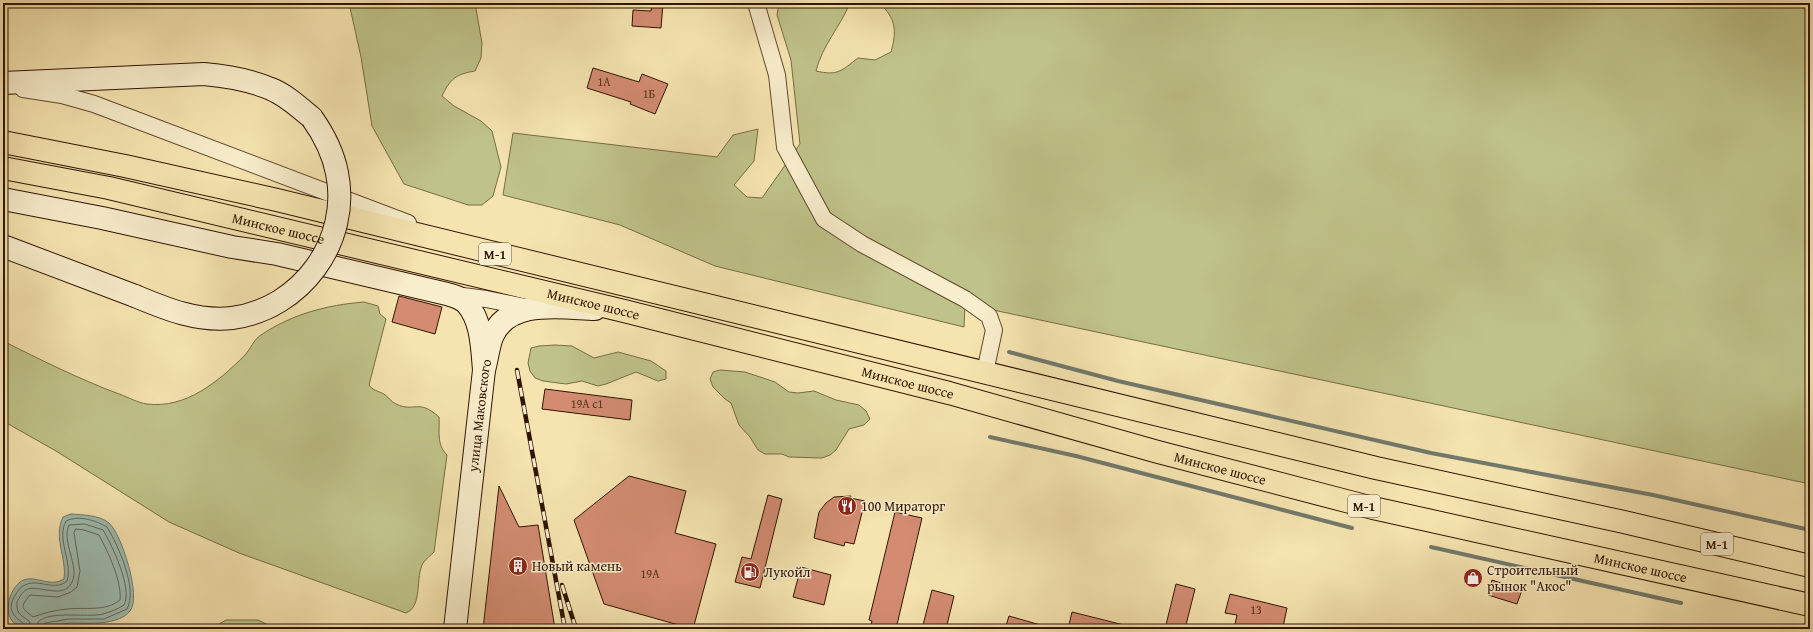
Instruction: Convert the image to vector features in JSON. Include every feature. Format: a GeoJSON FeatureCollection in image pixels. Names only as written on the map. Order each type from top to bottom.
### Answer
{"type":"FeatureCollection","features":[{"type":"Feature","properties":{"kind":"highway","name":"Минское шоссе"},"geometry":{"type":"LineString","coordinates":[[3,142],[118,164],[277,200],[1368,466],[1624,522],[1810,566]]}},
{"type":"Feature","properties":{"kind":"highway","name":"Минское шоссе"},"geometry":{"type":"LineString","coordinates":[[3,168],[110,188],[617,309],[949,393],[1158,452],[1373,508],[1810,605]]}},
{"type":"Feature","properties":{"kind":"main road"},"geometry":{"type":"LineString","coordinates":[[3,84],[158,75],[212,74],[249,81],[272,89],[292,101],[312,118],[326,141],[333,157],[339,189],[337,223],[325,254],[305,281],[279,302],[264,309],[232,318],[215,319],[182,314],[3,246]]}},
{"type":"Feature","properties":{"kind":"main road"},"geometry":{"type":"LineString","coordinates":[[3,199],[102,218],[232,247],[277,254],[447,294],[460,299],[467,304],[474,315],[480,333],[484,370]]}},
{"type":"Feature","properties":{"kind":"main road","name":"улица Маковского"},"geometry":{"type":"LineString","coordinates":[[455,629],[484,370],[492,337],[501,322],[513,313],[530,308],[617,309]]}},
{"type":"Feature","properties":{"kind":"street"},"geometry":{"type":"LineString","coordinates":[[756,3],[777,75],[785,147],[824,219],[862,244],[965,299],[989,316],[994,330],[985,372]]}},
{"type":"Feature","properties":{"kind":"street"},"geometry":{"type":"LineString","coordinates":[[3,84],[62,95],[94,104],[370,210],[502,255]]}},
{"type":"Feature","properties":{"kind":"street"},"geometry":{"type":"LineString","coordinates":[[447,294],[486,299],[530,308]]}},
{"type":"Feature","properties":{"kind":"green space"},"geometry":{"type":"Polygon","coordinates":[[[349,3],[475,3],[482,43],[481,58],[475,71],[454,78],[442,96],[454,106],[481,121],[492,131],[501,167],[493,196],[482,205],[468,205],[404,184],[372,126],[361,57],[349,3]]]}},
{"type":"Feature","properties":{"kind":"green space"},"geometry":{"type":"Polygon","coordinates":[[[779,3],[850,3],[822,53],[816,71],[834,73],[843,69],[858,58],[875,60],[891,52],[894,38],[894,25],[889,14],[879,3],[1810,3],[1810,484],[965,304],[964,327],[715,266],[620,225],[503,195],[513,133],[717,157],[733,135],[758,129],[754,161],[734,185],[747,197],[762,198],[800,144],[791,60],[777,15],[779,3]]]}},
{"type":"Feature","properties":{"kind":"green space"},"geometry":{"type":"Polygon","coordinates":[[[364,302],[378,306],[380,314],[386,319],[369,385],[373,389],[384,394],[396,404],[408,407],[426,408],[439,417],[440,442],[447,455],[434,552],[423,563],[419,576],[415,604],[406,613],[239,553],[169,522],[56,451],[3,421],[3,341],[60,369],[104,388],[147,404],[161,404],[188,398],[213,383],[244,356],[258,337],[285,321],[323,308],[364,302]]]}},
{"type":"Feature","properties":{"kind":"green space"},"geometry":{"type":"Polygon","coordinates":[[[555,345],[572,346],[594,358],[618,352],[651,361],[666,371],[666,379],[658,381],[636,372],[598,386],[582,381],[566,384],[543,381],[535,378],[530,371],[528,363],[531,348],[555,345]]]}},
{"type":"Feature","properties":{"kind":"green space"},"geometry":{"type":"Polygon","coordinates":[[[720,370],[745,372],[775,382],[789,392],[798,393],[814,391],[836,400],[859,405],[866,411],[870,419],[864,425],[849,429],[836,450],[830,455],[822,458],[789,457],[782,454],[765,454],[758,450],[750,437],[739,425],[731,403],[713,387],[710,379],[713,372],[720,370]]]}},
{"type":"Feature","properties":{"kind":"green space"},"geometry":{"type":"Polygon","coordinates":[[[226,620],[258,620],[277,629],[163,629],[164,627],[212,628],[226,620]]]}},
{"type":"Feature","properties":{"kind":"water"},"geometry":{"type":"Polygon","coordinates":[[[71,514],[101,518],[109,523],[114,529],[124,552],[132,580],[133,604],[130,611],[125,616],[118,619],[102,623],[70,623],[32,628],[24,628],[17,625],[12,620],[8,608],[11,594],[20,582],[33,579],[58,582],[64,579],[64,563],[59,533],[63,517],[71,514]]]}},
{"type":"Feature","properties":{"kind":"building"},"geometry":{"type":"Polygon","coordinates":[[[652,3],[663,3],[661,28],[632,26],[633,10],[651,11],[652,3]]]}},
{"type":"Feature","properties":{"kind":"building"},"geometry":{"type":"Polygon","coordinates":[[[593,68],[639,82],[642,74],[668,84],[655,114],[630,104],[631,102],[587,88],[593,68]]]}},
{"type":"Feature","properties":{"kind":"building"},"geometry":{"type":"Polygon","coordinates":[[[399,296],[442,307],[435,334],[392,322],[399,296]]]}},
{"type":"Feature","properties":{"kind":"building"},"geometry":{"type":"Polygon","coordinates":[[[545,389],[632,400],[630,420],[542,409],[545,389]]]}},
{"type":"Feature","properties":{"kind":"building"},"geometry":{"type":"Polygon","coordinates":[[[629,476],[686,491],[675,533],[716,544],[693,629],[604,604],[574,520],[629,476]]]}},
{"type":"Feature","properties":{"kind":"building","name":"Новый камень"},"geometry":{"type":"Polygon","coordinates":[[[499,486],[519,527],[538,525],[555,629],[483,629],[499,486]]]}},
{"type":"Feature","properties":{"kind":"building"},"geometry":{"type":"Polygon","coordinates":[[[768,495],[782,499],[760,588],[735,582],[742,557],[751,559],[768,495]]]}},
{"type":"Feature","properties":{"kind":"building"},"geometry":{"type":"Polygon","coordinates":[[[851,496],[850,498],[865,501],[854,544],[845,542],[844,546],[814,538],[819,512],[826,503],[834,497],[851,496]]]}},
{"type":"Feature","properties":{"kind":"building"},"geometry":{"type":"Polygon","coordinates":[[[895,512],[922,518],[896,629],[870,629],[872,621],[869,620],[895,512]]]}},
{"type":"Feature","properties":{"kind":"building"},"geometry":{"type":"Polygon","coordinates":[[[801,567],[831,575],[824,605],[793,597],[801,567]]]}},
{"type":"Feature","properties":{"kind":"building"},"geometry":{"type":"Polygon","coordinates":[[[1492,580],[1522,590],[1517,604],[1488,595],[1492,580]]]}},
{"type":"Feature","properties":{"kind":"building"},"geometry":{"type":"Polygon","coordinates":[[[1176,584],[1195,589],[1185,629],[1165,629],[1176,584]]]}},
{"type":"Feature","properties":{"kind":"building"},"geometry":{"type":"Polygon","coordinates":[[[932,590],[954,596],[946,629],[922,629],[932,590]]]}},
{"type":"Feature","properties":{"kind":"building"},"geometry":{"type":"Polygon","coordinates":[[[1230,594],[1287,608],[1283,627],[1274,625],[1273,629],[1234,629],[1237,615],[1225,613],[1230,594]]]}},
{"type":"Feature","properties":{"kind":"building"},"geometry":{"type":"Polygon","coordinates":[[[1072,612],[1124,625],[1124,629],[1068,629],[1072,612]]]}},
{"type":"Feature","properties":{"kind":"building"},"geometry":{"type":"Polygon","coordinates":[[[1009,616],[1044,626],[1044,629],[1005,629],[1009,616]]]}},
{"type":"Feature","properties":{"kind":"waterway"},"geometry":{"type":"LineString","coordinates":[[1009,352],[1118,381],[1431,453],[1653,495],[1810,530]]}},
{"type":"Feature","properties":{"kind":"waterway"},"geometry":{"type":"LineString","coordinates":[[990,437],[1076,456],[1352,528]]}},
{"type":"Feature","properties":{"kind":"waterway"},"geometry":{"type":"LineString","coordinates":[[1431,547],[1681,603]]}},
{"type":"Feature","properties":{"kind":"railway"},"geometry":{"type":"LineString","coordinates":[[517,370],[565,629]]}},
{"type":"Feature","properties":{"kind":"railway"},"geometry":{"type":"LineString","coordinates":[[562,585],[576,629]]}},
{"type":"Feature","properties":{"kind":"place","name":"100 Мираторг"},"geometry":{"type":"Point","coordinates":[847,506]}},
{"type":"Feature","properties":{"kind":"place","name":"Новый камень"},"geometry":{"type":"Point","coordinates":[518,566]}},
{"type":"Feature","properties":{"kind":"place","name":"Лукойл"},"geometry":{"type":"Point","coordinates":[750,572]}},
{"type":"Feature","properties":{"kind":"place","name":"Строительный рынок \"Акос\""},"geometry":{"type":"Point","coordinates":[1473,578]}}]}
